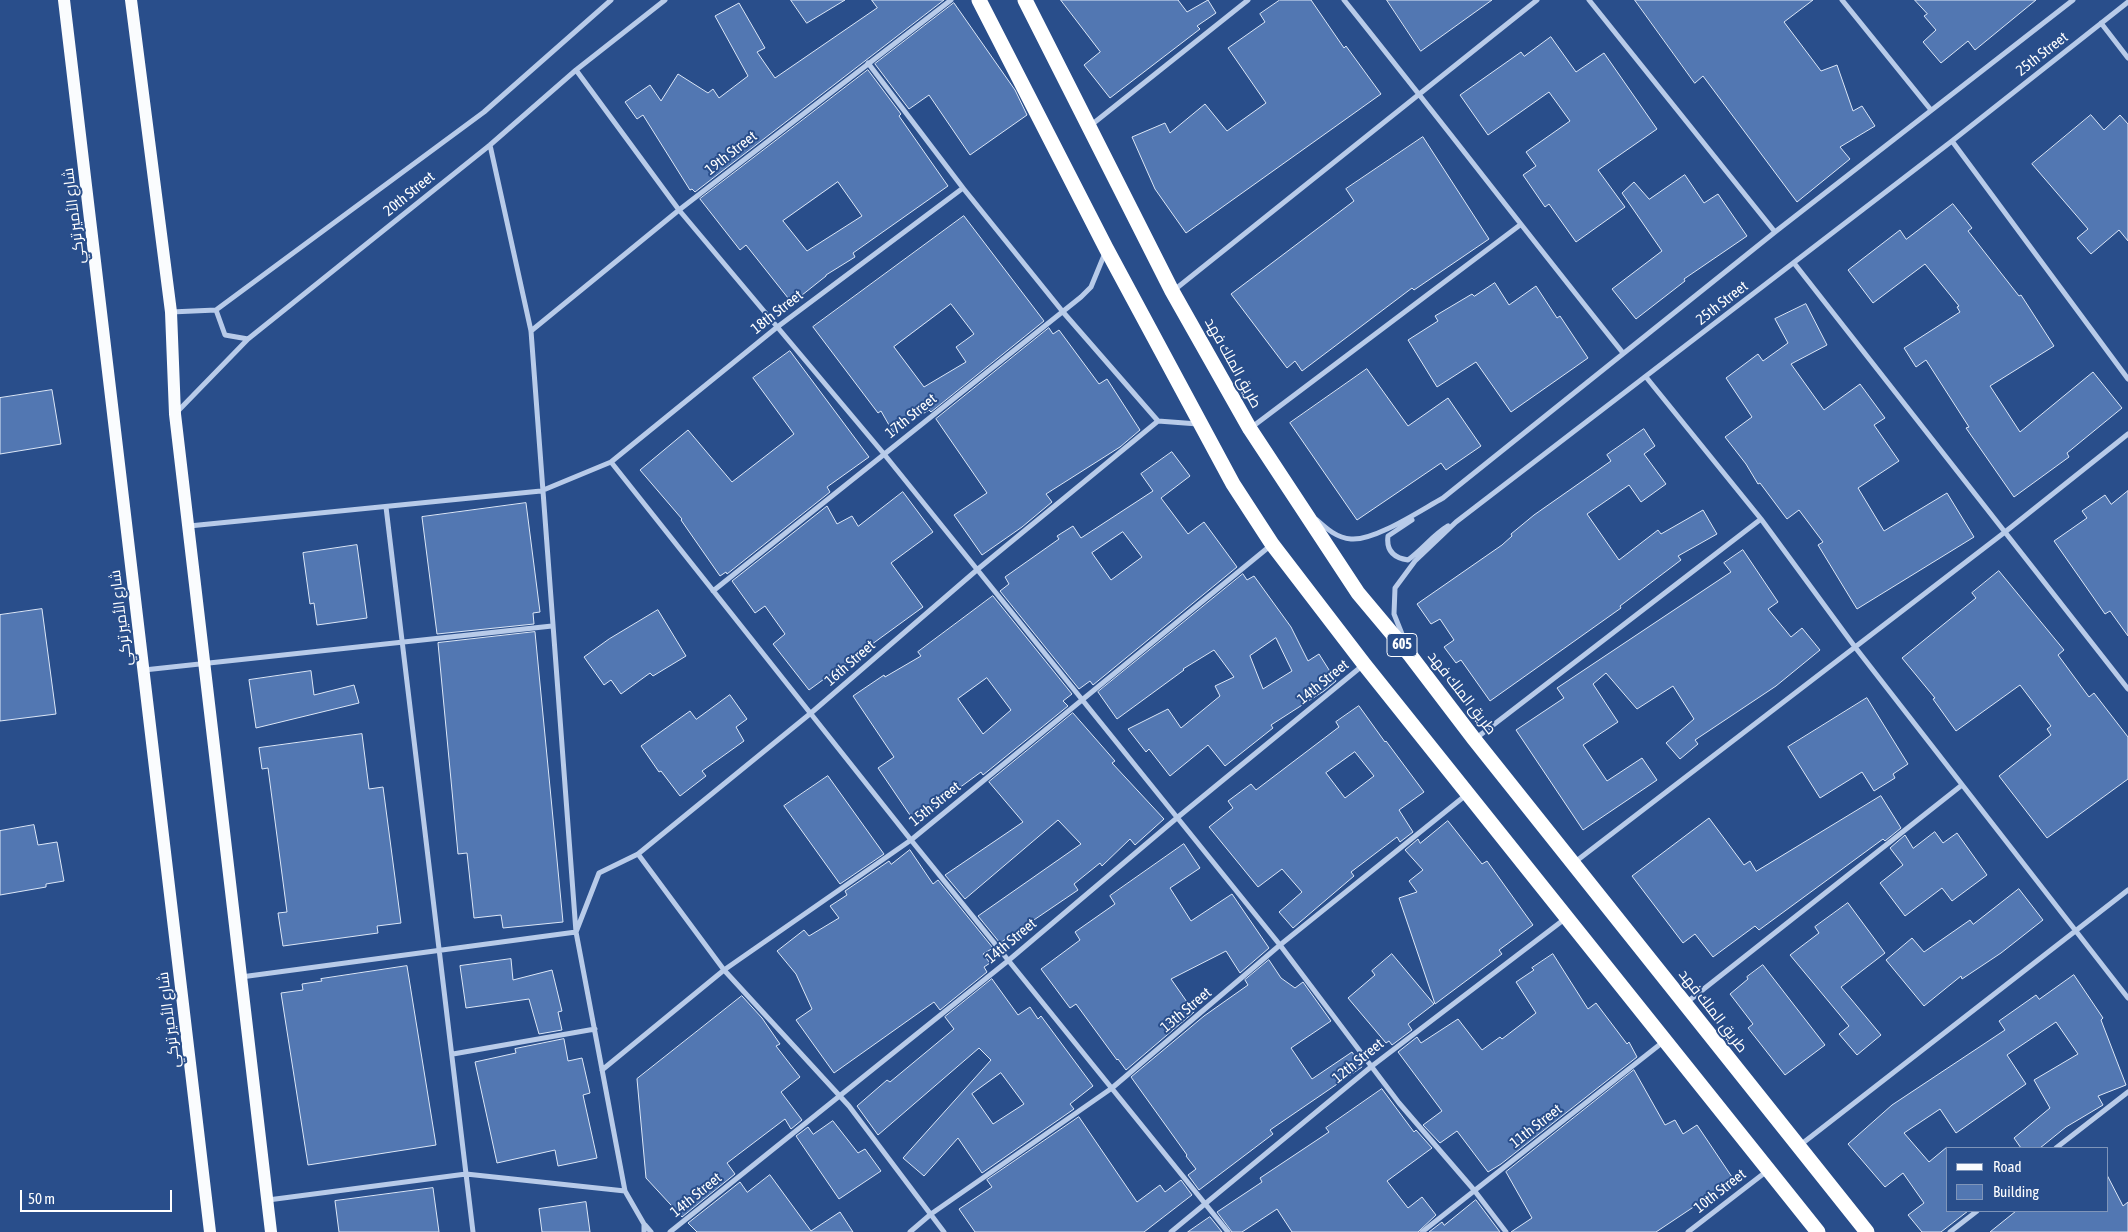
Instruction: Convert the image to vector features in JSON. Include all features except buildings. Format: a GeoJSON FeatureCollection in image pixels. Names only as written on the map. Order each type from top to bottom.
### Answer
{"type":"FeatureCollection","features":[{"type":"Feature","properties":{"kind":"highway"},"geometry":{"type":"LineString","coordinates":[[979,0],[1106,248],[1232,484],[1272,544],[1364,664],[1818,1232]]}},
{"type":"Feature","properties":{"kind":"highway","name":"طريق الملك فهد"},"geometry":{"type":"LineString","coordinates":[[1025,0],[1172,291],[1250,429],[1358,594],[1410,656],[1867,1232]]}},
{"type":"Feature","properties":{"kind":"main road","name":"شارع الأمير تركي"},"geometry":{"type":"LineString","coordinates":[[64,0],[210,1232]]}},
{"type":"Feature","properties":{"kind":"main road"},"geometry":{"type":"LineString","coordinates":[[131,0],[171,312],[175,414],[271,1232]]}},
{"type":"Feature","properties":{"kind":"street","name":"20th Street"},"geometry":{"type":"LineString","coordinates":[[216,310],[484,112],[611,0]]}},
{"type":"Feature","properties":{"kind":"street","name":"20th Street"},"geometry":{"type":"LineString","coordinates":[[175,414],[248,339],[490,145],[576,70],[665,0]]}},
{"type":"Feature","properties":{"kind":"street","name":"19th Street"},"geometry":{"type":"LineString","coordinates":[[531,331],[679,210],[951,0]]}},
{"type":"Feature","properties":{"kind":"street"},"geometry":{"type":"LineString","coordinates":[[1089,126],[1248,0]]}},
{"type":"Feature","properties":{"kind":"street"},"geometry":{"type":"LineString","coordinates":[[1344,0],[1623,353]]}},
{"type":"Feature","properties":{"kind":"street"},"geometry":{"type":"LineString","coordinates":[[1172,291],[1537,0]]}},
{"type":"Feature","properties":{"kind":"street"},"geometry":{"type":"LineString","coordinates":[[1589,0],[1775,232]]}},
{"type":"Feature","properties":{"kind":"street"},"geometry":{"type":"LineString","coordinates":[[1842,0],[1931,110]]}},
{"type":"Feature","properties":{"kind":"street","name":"25th Street"},"geometry":{"type":"LineString","coordinates":[[1303,508],[1334,534],[1351,539],[1370,536],[1403,521],[1443,498],[1775,232],[2073,0]]}},
{"type":"Feature","properties":{"kind":"street","name":"25th Street"},"geometry":{"type":"LineString","coordinates":[[1410,656],[1394,614],[1395,588],[1415,561],[1456,522],[1952,141],[2128,2]]}},
{"type":"Feature","properties":{"kind":"street"},"geometry":{"type":"LineString","coordinates":[[2101,24],[2128,58]]}},
{"type":"Feature","properties":{"kind":"street"},"geometry":{"type":"LineString","coordinates":[[868,63],[963,188],[1063,312],[1158,421],[1201,424]]}},
{"type":"Feature","properties":{"kind":"street"},"geometry":{"type":"LineString","coordinates":[[576,70],[679,210],[978,569],[1280,945],[1399,1102],[1474,1190],[1506,1232]]}},
{"type":"Feature","properties":{"kind":"street"},"geometry":{"type":"LineString","coordinates":[[1952,141],[2128,379]]}},
{"type":"Feature","properties":{"kind":"street"},"geometry":{"type":"LineString","coordinates":[[490,145],[531,331],[576,932],[625,1191],[644,1224],[651,1232]]}},
{"type":"Feature","properties":{"kind":"street","name":"18th Street"},"geometry":{"type":"LineString","coordinates":[[188,526],[542,491],[611,462],[776,328],[963,188]]}},
{"type":"Feature","properties":{"kind":"street"},"geometry":{"type":"LineString","coordinates":[[1250,429],[1520,225]]}},
{"type":"Feature","properties":{"kind":"street","name":"17th Street"},"geometry":{"type":"LineString","coordinates":[[713,591],[1063,312],[1091,287],[1098,274],[1106,248]]}},
{"type":"Feature","properties":{"kind":"street"},"geometry":{"type":"LineString","coordinates":[[1794,263],[2128,689]]}},
{"type":"Feature","properties":{"kind":"street"},"geometry":{"type":"LineString","coordinates":[[171,312],[216,310],[224,335],[248,339]]}},
{"type":"Feature","properties":{"kind":"street"},"geometry":{"type":"LineString","coordinates":[[1646,377],[1761,519],[1855,647],[2128,998]]}},
{"type":"Feature","properties":{"kind":"street","name":"16th Street"},"geometry":{"type":"LineString","coordinates":[[576,932],[599,873],[638,854],[811,713],[978,569],[1158,421]]}},
{"type":"Feature","properties":{"kind":"street"},"geometry":{"type":"LineString","coordinates":[[1574,862],[2006,532],[2128,434]]}},
{"type":"Feature","properties":{"kind":"street"},"geometry":{"type":"LineString","coordinates":[[611,462],[911,840],[1228,1232]]}},
{"type":"Feature","properties":{"kind":"street"},"geometry":{"type":"LineString","coordinates":[[1443,498],[1388,536],[1387,545],[1391,553],[1399,558],[1408,560],[1421,550],[1438,532],[1456,522]]}},
{"type":"Feature","properties":{"kind":"street"},"geometry":{"type":"LineString","coordinates":[[386,507],[473,1232]]}},
{"type":"Feature","properties":{"kind":"street"},"geometry":{"type":"LineString","coordinates":[[1474,739],[1761,519]]}},
{"type":"Feature","properties":{"kind":"street","name":"15th Street"},"geometry":{"type":"LineString","coordinates":[[602,1070],[724,970],[911,840],[1272,544]]}},
{"type":"Feature","properties":{"kind":"street"},"geometry":{"type":"LineString","coordinates":[[144,670],[552,626]]}},
{"type":"Feature","properties":{"kind":"street","name":"14th Street"},"geometry":{"type":"LineString","coordinates":[[670,1232],[1009,960],[1178,817],[1364,664]]}},
{"type":"Feature","properties":{"kind":"street"},"geometry":{"type":"LineString","coordinates":[[1685,1004],[1962,785]]}},
{"type":"Feature","properties":{"kind":"street","name":"13th Street"},"geometry":{"type":"LineString","coordinates":[[910,1232],[931,1214],[1112,1088],[1280,945],[1468,794]]}},
{"type":"Feature","properties":{"kind":"street"},"geometry":{"type":"LineString","coordinates":[[638,854],[724,970],[839,1095],[944,1232]]}},
{"type":"Feature","properties":{"kind":"street"},"geometry":{"type":"LineString","coordinates":[[1799,1146],[2128,890]]}},
{"type":"Feature","properties":{"kind":"street","name":"12th Street"},"geometry":{"type":"LineString","coordinates":[[1171,1232],[1372,1066],[1567,918]]}},
{"type":"Feature","properties":{"kind":"street"},"geometry":{"type":"LineString","coordinates":[[241,978],[576,932]]}},
{"type":"Feature","properties":{"kind":"street"},"geometry":{"type":"LineString","coordinates":[[453,1054],[595,1029]]}},
{"type":"Feature","properties":{"kind":"street","name":"11th Street"},"geometry":{"type":"LineString","coordinates":[[1422,1232],[1666,1040]]}},
{"type":"Feature","properties":{"kind":"street"},"geometry":{"type":"LineString","coordinates":[[2057,1147],[2128,1092]]}},
{"type":"Feature","properties":{"kind":"street","name":"10th Street"},"geometry":{"type":"LineString","coordinates":[[1688,1232],[1768,1170]]}},
{"type":"Feature","properties":{"kind":"street"},"geometry":{"type":"LineString","coordinates":[[267,1200],[466,1174],[625,1191]]}},
{"type":"Feature","properties":{"kind":"street"},"geometry":{"type":"LineString","coordinates":[[1950,1232],[1976,1212]]}},
{"type":"Feature","properties":{"kind":"street"},"geometry":{"type":"LineString","coordinates":[[644,1224],[644,1232]]}}]}
